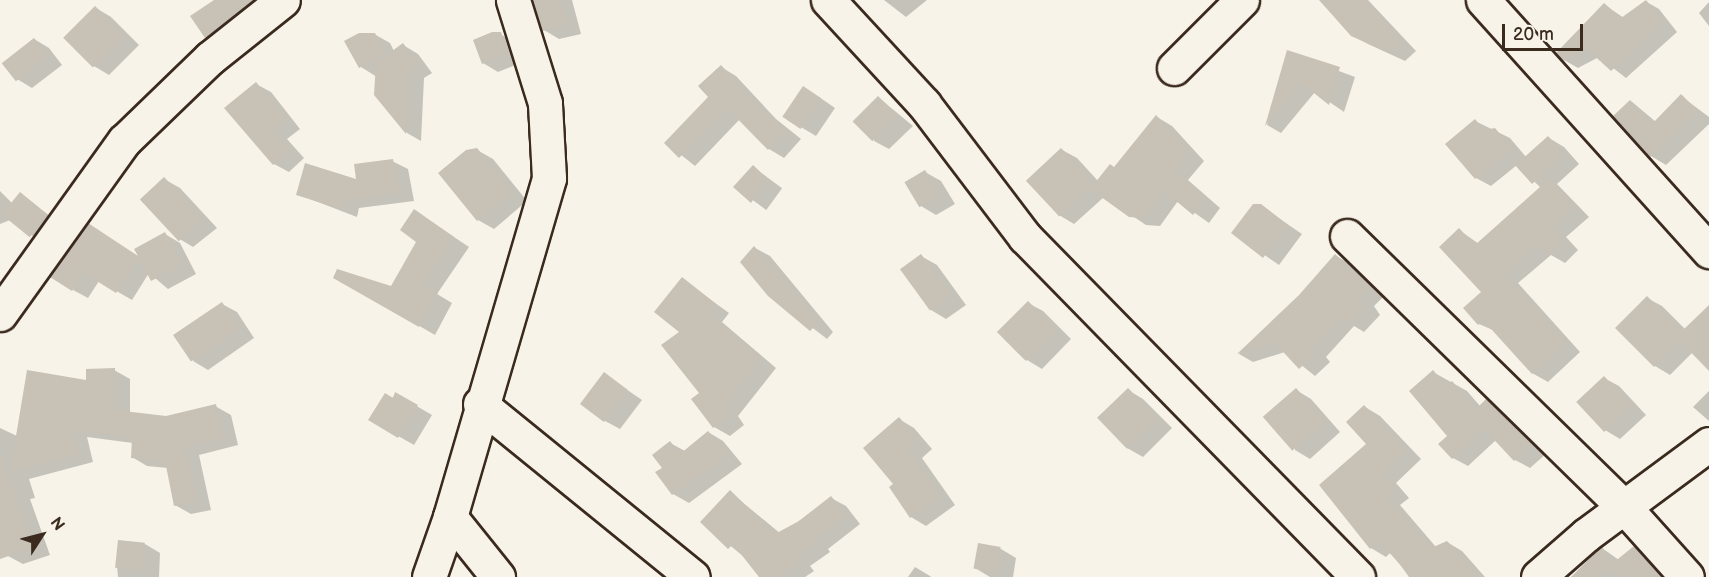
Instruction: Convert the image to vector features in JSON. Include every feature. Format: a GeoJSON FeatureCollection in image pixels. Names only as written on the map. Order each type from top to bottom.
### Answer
{"type":"FeatureCollection","features":[{"type":"Feature","properties":{"kind":"street"},"geometry":{"type":"LineString","coordinates":[[0,314],[124,141],[210,58],[283,0]]}},
{"type":"Feature","properties":{"kind":"street"},"geometry":{"type":"LineString","coordinates":[[429,577],[450,517],[480,404],[549,178],[545,103],[513,0]]}},
{"type":"Feature","properties":{"kind":"street"},"geometry":{"type":"LineString","coordinates":[[828,0],[924,104],[1025,237],[1358,577]]}},
{"type":"Feature","properties":{"kind":"street"},"geometry":{"type":"LineString","coordinates":[[1174,68],[1242,0]]}},
{"type":"Feature","properties":{"kind":"street"},"geometry":{"type":"LineString","coordinates":[[1483,0],[1709,251]]}},
{"type":"Feature","properties":{"kind":"street"},"geometry":{"type":"LineString","coordinates":[[1347,236],[1626,509],[1687,577]]}},
{"type":"Feature","properties":{"kind":"street"},"geometry":{"type":"LineString","coordinates":[[480,404],[693,577]]}},
{"type":"Feature","properties":{"kind":"street"},"geometry":{"type":"LineString","coordinates":[[1538,577],[1586,535],[1626,509],[1709,444]]}},
{"type":"Feature","properties":{"kind":"street"},"geometry":{"type":"LineString","coordinates":[[450,517],[498,577]]}},
{"type":"Feature","properties":{"kind":"building"},"geometry":{"type":"Polygon","coordinates":[[[214,0],[253,0],[205,38],[190,16],[214,0]]]}},
{"type":"Feature","properties":{"kind":"building"},"geometry":{"type":"Polygon","coordinates":[[[533,0],[560,0],[567,26],[542,31],[533,0]]]}},
{"type":"Feature","properties":{"kind":"building"},"geometry":{"type":"Polygon","coordinates":[[[1319,0],[1365,0],[1402,42],[1389,53],[1351,36],[1319,0]]]}},
{"type":"Feature","properties":{"kind":"building"},"geometry":{"type":"Polygon","coordinates":[[[1646,0],[1664,23],[1611,71],[1587,49],[1563,61],[1556,53],[1604,3],[1621,18],[1646,0]]]}},
{"type":"Feature","properties":{"kind":"building"},"geometry":{"type":"Polygon","coordinates":[[[95,6],[125,36],[93,68],[63,38],[95,6]]]}},
{"type":"Feature","properties":{"kind":"building"},"geometry":{"type":"Polygon","coordinates":[[[492,32],[501,32],[508,53],[482,64],[473,40],[492,32]]]}},
{"type":"Feature","properties":{"kind":"building"},"geometry":{"type":"Polygon","coordinates":[[[359,33],[375,33],[386,54],[359,68],[344,41],[359,33]]]}},
{"type":"Feature","properties":{"kind":"building"},"geometry":{"type":"Polygon","coordinates":[[[34,38],[48,56],[16,81],[2,63],[34,38]]]}},
{"type":"Feature","properties":{"kind":"building"},"geometry":{"type":"Polygon","coordinates":[[[403,43],[418,64],[409,70],[406,134],[374,95],[376,63],[403,43]]]}},
{"type":"Feature","properties":{"kind":"building"},"geometry":{"type":"Polygon","coordinates":[[[1287,50],[1340,67],[1329,105],[1300,82],[1265,126],[1287,50]]]}},
{"type":"Feature","properties":{"kind":"building"},"geometry":{"type":"Polygon","coordinates":[[[721,65],[760,108],[787,130],[768,150],[727,108],[679,158],[664,143],[708,97],[698,86],[721,65]]]}},
{"type":"Feature","properties":{"kind":"building"},"geometry":{"type":"Polygon","coordinates":[[[256,82],[286,120],[273,130],[290,149],[273,165],[224,108],[256,82]]]}},
{"type":"Feature","properties":{"kind":"building"},"geometry":{"type":"Polygon","coordinates":[[[803,86],[821,98],[801,129],[782,117],[803,86]]]}},
{"type":"Feature","properties":{"kind":"building"},"geometry":{"type":"Polygon","coordinates":[[[1681,94],[1698,111],[1650,157],[1613,116],[1630,100],[1651,125],[1681,94]]]}},
{"type":"Feature","properties":{"kind":"building"},"geometry":{"type":"Polygon","coordinates":[[[878,96],[898,116],[872,141],[853,121],[878,96]]]}},
{"type":"Feature","properties":{"kind":"building"},"geometry":{"type":"Polygon","coordinates":[[[1156,115],[1190,152],[1173,171],[1206,198],[1193,215],[1164,191],[1144,218],[1129,217],[1090,189],[1110,164],[1114,167],[1156,115]]]}},
{"type":"Feature","properties":{"kind":"building"},"geometry":{"type":"Polygon","coordinates":[[[1475,119],[1484,130],[1495,128],[1512,148],[1475,179],[1445,144],[1475,119]]]}},
{"type":"Feature","properties":{"kind":"building"},"geometry":{"type":"Polygon","coordinates":[[[1548,136],[1565,155],[1532,184],[1515,165],[1548,136]]]}},
{"type":"Feature","properties":{"kind":"building"},"geometry":{"type":"Polygon","coordinates":[[[477,148],[513,192],[477,221],[438,173],[466,150],[477,148]]]}},
{"type":"Feature","properties":{"kind":"building"},"geometry":{"type":"Polygon","coordinates":[[[1061,148],[1094,184],[1059,217],[1026,181],[1061,148]]]}},
{"type":"Feature","properties":{"kind":"building"},"geometry":{"type":"Polygon","coordinates":[[[393,159],[399,193],[344,200],[341,209],[296,195],[305,163],[356,179],[354,164],[393,159]]]}},
{"type":"Feature","properties":{"kind":"building"},"geometry":{"type":"Polygon","coordinates":[[[753,165],[767,178],[751,203],[733,187],[753,165]]]}},
{"type":"Feature","properties":{"kind":"building"},"geometry":{"type":"Polygon","coordinates":[[[925,170],[940,195],[919,207],[904,182],[925,170]]]}},
{"type":"Feature","properties":{"kind":"building"},"geometry":{"type":"Polygon","coordinates":[[[164,177],[203,219],[179,241],[140,200],[164,177]]]}},
{"type":"Feature","properties":{"kind":"building"},"geometry":{"type":"Polygon","coordinates":[[[1550,178],[1575,208],[1552,228],[1564,241],[1549,255],[1539,244],[1504,274],[1566,343],[1532,374],[1483,320],[1478,325],[1463,308],[1481,292],[1439,247],[1459,228],[1475,245],[1550,178]]]}},
{"type":"Feature","properties":{"kind":"building"},"geometry":{"type":"Polygon","coordinates":[[[20,192],[48,215],[30,237],[2,215],[20,192]]]}},
{"type":"Feature","properties":{"kind":"building"},"geometry":{"type":"Polygon","coordinates":[[[1253,204],[1261,204],[1288,225],[1263,258],[1231,233],[1253,204]]]}},
{"type":"Feature","properties":{"kind":"building"},"geometry":{"type":"Polygon","coordinates":[[[414,209],[454,237],[423,284],[438,293],[419,327],[333,278],[337,269],[391,286],[416,242],[400,230],[414,209]]]}},
{"type":"Feature","properties":{"kind":"building"},"geometry":{"type":"Polygon","coordinates":[[[88,223],[138,256],[134,249],[165,232],[182,265],[151,281],[138,257],[116,293],[84,273],[72,291],[50,277],[88,223]]]}},
{"type":"Feature","properties":{"kind":"building"},"geometry":{"type":"Polygon","coordinates":[[[754,246],[818,323],[810,331],[768,296],[740,262],[754,246]]]}},
{"type":"Feature","properties":{"kind":"building"},"geometry":{"type":"Polygon","coordinates":[[[921,254],[951,295],[930,311],[900,269],[921,254]]]}},
{"type":"Feature","properties":{"kind":"building"},"geometry":{"type":"Polygon","coordinates":[[[1335,254],[1370,287],[1360,297],[1365,306],[1348,324],[1340,317],[1311,348],[1316,353],[1299,369],[1274,342],[1237,354],[1299,295],[1335,254]]]}},
{"type":"Feature","properties":{"kind":"building"},"geometry":{"type":"Polygon","coordinates":[[[682,277],[715,303],[707,313],[761,358],[723,407],[730,416],[713,428],[691,399],[699,393],[661,345],[679,332],[654,312],[682,277]]]}},
{"type":"Feature","properties":{"kind":"building"},"geometry":{"type":"Polygon","coordinates":[[[1647,296],[1682,331],[1709,305],[1709,371],[1680,341],[1654,367],[1615,328],[1647,296]]]}},
{"type":"Feature","properties":{"kind":"building"},"geometry":{"type":"Polygon","coordinates":[[[1028,301],[1057,330],[1026,361],[997,332],[1028,301]]]}},
{"type":"Feature","properties":{"kind":"building"},"geometry":{"type":"Polygon","coordinates":[[[222,302],[240,329],[191,362],[173,335],[222,302]]]}},
{"type":"Feature","properties":{"kind":"building"},"geometry":{"type":"Polygon","coordinates":[[[115,368],[115,410],[166,416],[216,404],[223,437],[185,446],[197,501],[174,506],[165,461],[131,458],[132,438],[72,429],[79,454],[10,472],[27,370],[86,380],[86,369],[115,368]]]}},
{"type":"Feature","properties":{"kind":"building"},"geometry":{"type":"Polygon","coordinates":[[[1433,370],[1446,386],[1452,381],[1476,409],[1486,399],[1532,444],[1514,461],[1484,429],[1452,459],[1438,444],[1447,436],[1409,391],[1433,370]]]}},
{"type":"Feature","properties":{"kind":"building"},"geometry":{"type":"Polygon","coordinates":[[[604,372],[628,390],[604,422],[580,404],[604,372]]]}},
{"type":"Feature","properties":{"kind":"building"},"geometry":{"type":"Polygon","coordinates":[[[1604,376],[1632,406],[1604,432],[1576,402],[1604,376]]]}},
{"type":"Feature","properties":{"kind":"building"},"geometry":{"type":"Polygon","coordinates":[[[1128,388],[1158,419],[1127,449],[1097,418],[1128,388]]]}},
{"type":"Feature","properties":{"kind":"building"},"geometry":{"type":"Polygon","coordinates":[[[1296,388],[1326,422],[1292,451],[1263,417],[1296,388]]]}},
{"type":"Feature","properties":{"kind":"building"},"geometry":{"type":"Polygon","coordinates":[[[395,392],[418,405],[398,438],[368,420],[385,393],[393,398],[395,392]]]}},
{"type":"Feature","properties":{"kind":"building"},"geometry":{"type":"Polygon","coordinates":[[[1364,405],[1406,450],[1382,474],[1395,489],[1386,496],[1431,548],[1447,541],[1479,577],[1411,577],[1379,541],[1370,549],[1319,485],[1366,444],[1346,422],[1364,405]]]}},
{"type":"Feature","properties":{"kind":"building"},"geometry":{"type":"Polygon","coordinates":[[[899,417],[918,440],[907,449],[941,496],[910,518],[889,487],[893,484],[863,448],[899,417]]]}},
{"type":"Feature","properties":{"kind":"building"},"geometry":{"type":"Polygon","coordinates":[[[708,431],[728,455],[672,495],[655,472],[662,468],[652,455],[670,441],[680,454],[708,431]]]}},
{"type":"Feature","properties":{"kind":"building"},"geometry":{"type":"Polygon","coordinates":[[[0,456],[35,547],[0,559],[0,456]]]}},
{"type":"Feature","properties":{"kind":"building"},"geometry":{"type":"Polygon","coordinates":[[[730,490],[775,534],[799,521],[831,496],[846,515],[813,540],[816,543],[796,557],[799,562],[779,577],[759,577],[733,544],[728,549],[700,522],[730,490]]]}},
{"type":"Feature","properties":{"kind":"building"},"geometry":{"type":"Polygon","coordinates":[[[118,540],[145,543],[142,571],[115,568],[118,540]]]}},
{"type":"Feature","properties":{"kind":"building"},"geometry":{"type":"Polygon","coordinates":[[[978,543],[1001,547],[996,573],[973,569],[978,543]]]}},
{"type":"Feature","properties":{"kind":"building"},"geometry":{"type":"Polygon","coordinates":[[[1602,546],[1610,564],[1599,577],[1571,577],[1602,546]]]}},
{"type":"Feature","properties":{"kind":"building"},"geometry":{"type":"Polygon","coordinates":[[[1634,546],[1662,577],[1623,577],[1608,567],[1634,546]]]}}]}
